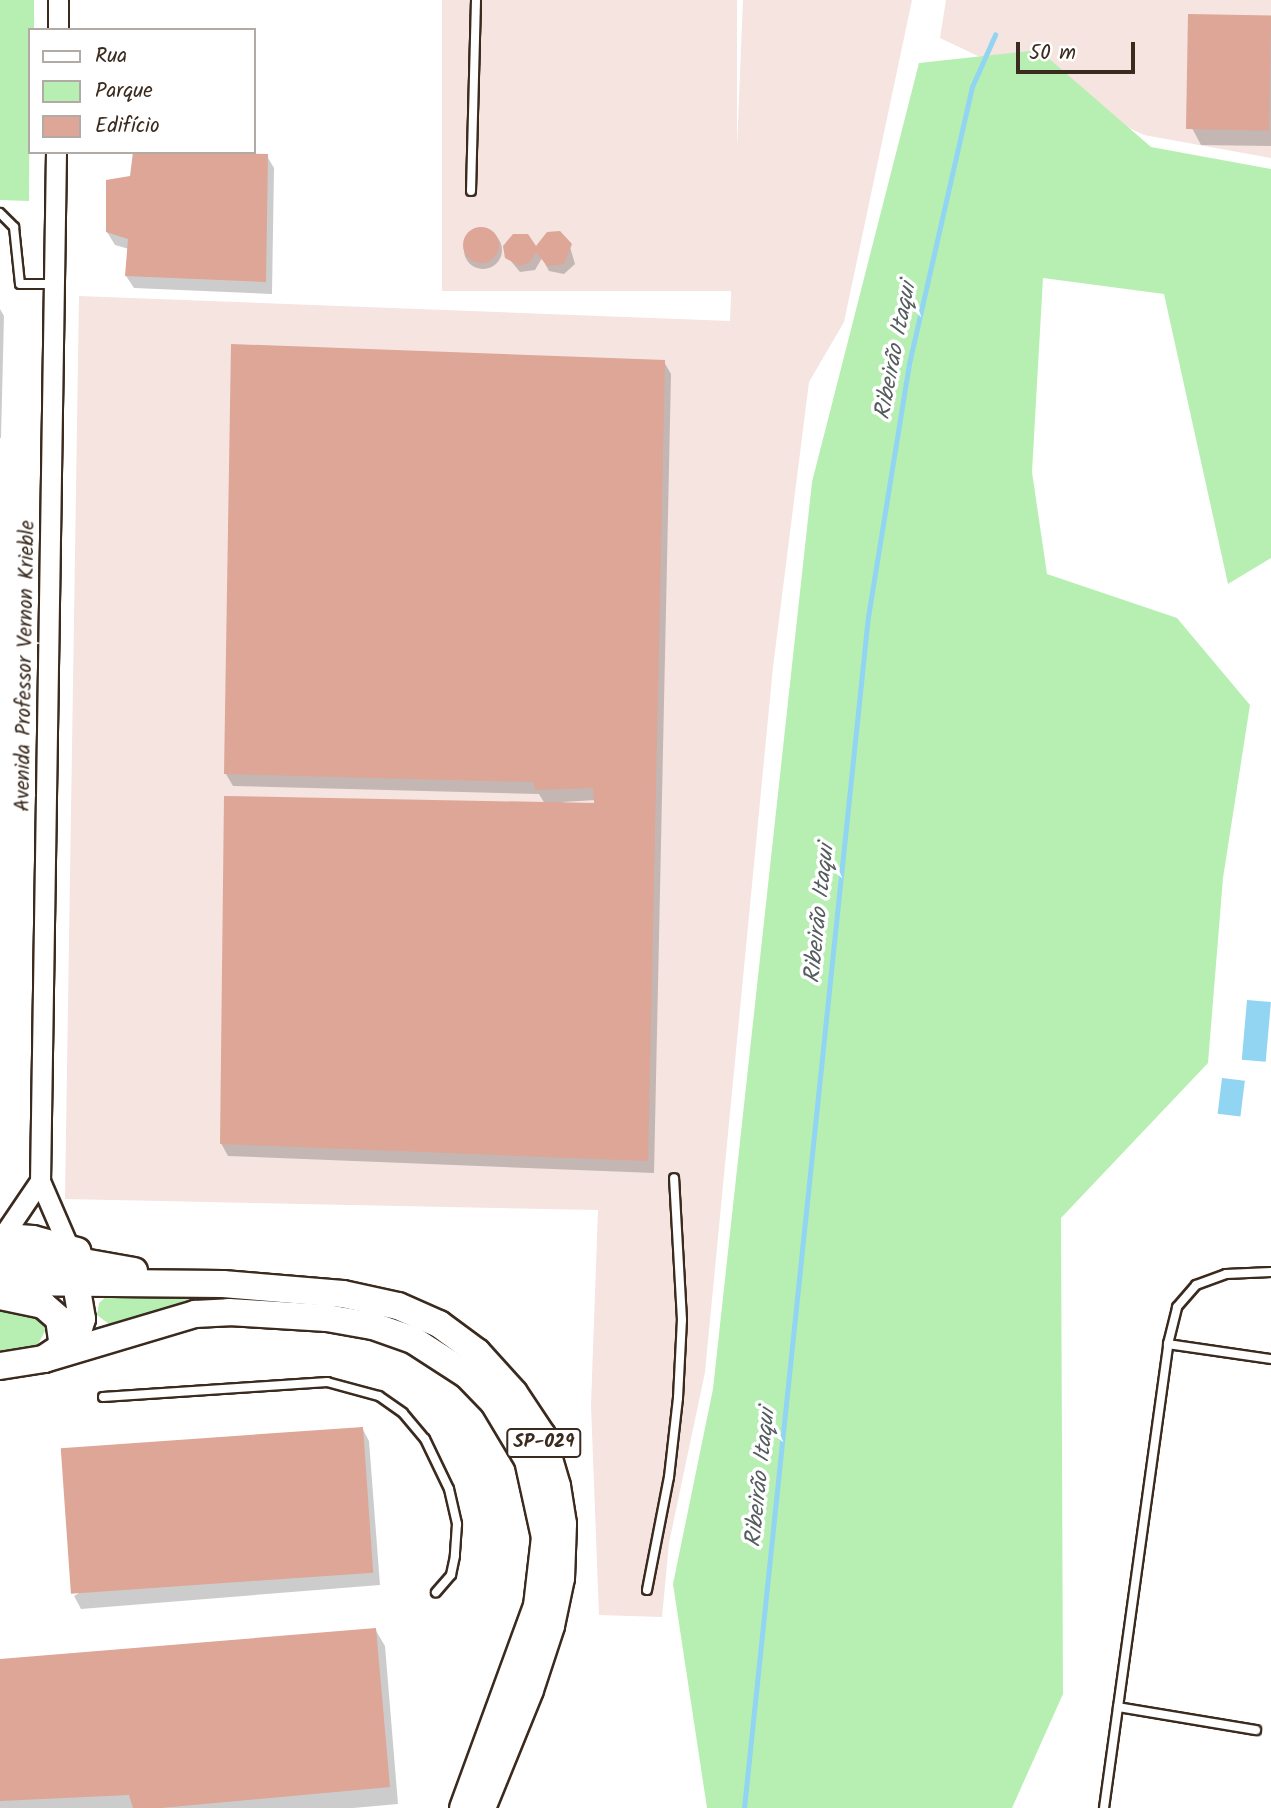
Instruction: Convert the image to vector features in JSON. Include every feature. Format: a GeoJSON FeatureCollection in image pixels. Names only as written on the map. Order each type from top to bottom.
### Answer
{"type":"FeatureCollection","features":[{"type":"Feature","properties":{"kind":"highway","name":"SP-029"},"geometry":{"type":"LineString","coordinates":[[1,1247],[73,1264],[176,1281],[292,1288],[398,1306],[439,1324],[477,1352],[514,1393],[542,1435],[563,1524],[561,1578],[551,1626],[530,1690],[482,1808]]}},
{"type":"Feature","properties":{"kind":"highway","name":"SP-029"},"geometry":{"type":"LineString","coordinates":[[0,1282],[73,1264],[122,1268],[176,1281]]}},
{"type":"Feature","properties":{"kind":"highway"},"geometry":{"type":"LineString","coordinates":[[53,1353],[73,1340],[80,1326],[73,1264]]}},
{"type":"Feature","properties":{"kind":"highway"},"geometry":{"type":"LineString","coordinates":[[0,1296],[51,1310],[62,1327],[53,1353]]}},
{"type":"Feature","properties":{"kind":"highway","name":"SP-029"},"geometry":{"type":"LineString","coordinates":[[0,1366],[149,1325],[229,1311],[327,1318],[414,1339],[467,1374],[513,1430],[528,1460],[539,1498],[543,1571],[527,1636],[463,1808]]}},
{"type":"Feature","properties":{"kind":"highway","name":"SP-029"},"geometry":{"type":"LineString","coordinates":[[448,1808],[503,1660],[543,1571]]}},
{"type":"Feature","properties":{"kind":"street"},"geometry":{"type":"LineString","coordinates":[[58,0],[58,28]]}},
{"type":"Feature","properties":{"kind":"street","name":"Avenida Professor Vernon Krieble"},"geometry":{"type":"LineString","coordinates":[[56,154],[40,1181],[73,1264]]}},
{"type":"Feature","properties":{"kind":"street"},"geometry":{"type":"LineString","coordinates":[[1,1247],[40,1181]]}},
{"type":"Feature","properties":{"kind":"lane"},"geometry":{"type":"LineString","coordinates":[[471,191],[476,0]]}},
{"type":"Feature","properties":{"kind":"lane"},"geometry":{"type":"LineString","coordinates":[[0,213],[14,227],[20,284],[55,284]]}},
{"type":"Feature","properties":{"kind":"lane"},"geometry":{"type":"LineString","coordinates":[[647,1590],[669,1477],[678,1398],[682,1320],[674,1178]]}},
{"type":"Feature","properties":{"kind":"lane"},"geometry":{"type":"LineString","coordinates":[[1104,1808],[1168,1344],[1177,1307],[1196,1284],[1226,1274],[1271,1272]]}},
{"type":"Feature","properties":{"kind":"lane"},"geometry":{"type":"LineString","coordinates":[[1168,1344],[1271,1359]]}},
{"type":"Feature","properties":{"kind":"lane"},"geometry":{"type":"LineString","coordinates":[[103,1397],[327,1382],[379,1396],[403,1413],[425,1439],[449,1489],[457,1524],[455,1556],[446,1585],[436,1592]]}},
{"type":"Feature","properties":{"kind":"lane"},"geometry":{"type":"LineString","coordinates":[[1118,1707],[1256,1730]]}},
{"type":"Feature","properties":{"kind":"shaded area"},"geometry":{"type":"Polygon","coordinates":[[[442,0],[737,0],[737,291],[442,291],[442,0]]]}},
{"type":"Feature","properties":{"kind":"shaded area"},"geometry":{"type":"Polygon","coordinates":[[[743,0],[912,0],[844,322],[809,382],[773,667],[705,1372],[669,1543],[662,1617],[599,1615],[591,1405],[598,1210],[65,1199],[79,296],[730,321],[743,0]]]}},
{"type":"Feature","properties":{"kind":"shaded area"},"geometry":{"type":"Polygon","coordinates":[[[946,0],[1271,0],[1271,158],[1144,135],[940,38],[946,0]]]}},
{"type":"Feature","properties":{"kind":"green space"},"geometry":{"type":"Polygon","coordinates":[[[0,0],[34,0],[34,28],[28,28],[29,201],[0,200],[0,0]]]}},
{"type":"Feature","properties":{"kind":"green space"},"geometry":{"type":"Polygon","coordinates":[[[1039,50],[1151,147],[1271,169],[1271,558],[1228,584],[1164,294],[1043,278],[1032,472],[1047,574],[1177,618],[1250,705],[1223,878],[1208,1063],[1061,1218],[1063,1694],[1012,1808],[707,1808],[673,1584],[713,1389],[812,482],[919,63],[1039,50]]]}},
{"type":"Feature","properties":{"kind":"green space"},"geometry":{"type":"Polygon","coordinates":[[[108,1295],[215,1295],[109,1324],[97,1315],[99,1303],[108,1295]]]}},
{"type":"Feature","properties":{"kind":"green space"},"geometry":{"type":"Polygon","coordinates":[[[0,1305],[41,1320],[46,1329],[35,1350],[0,1352],[0,1305]]]}},
{"type":"Feature","properties":{"kind":"water"},"geometry":{"type":"Polygon","coordinates":[[[1247,1000],[1271,1002],[1266,1062],[1242,1060],[1247,1000]]]}},
{"type":"Feature","properties":{"kind":"water"},"geometry":{"type":"Polygon","coordinates":[[[1222,1078],[1245,1081],[1240,1117],[1218,1114],[1222,1078]]]}},
{"type":"Feature","properties":{"kind":"building"},"geometry":{"type":"Polygon","coordinates":[[[1188,14],[1271,15],[1269,130],[1186,129],[1188,14]]]}},
{"type":"Feature","properties":{"kind":"building"},"geometry":{"type":"Polygon","coordinates":[[[133,154],[268,154],[266,282],[125,276],[128,239],[106,232],[106,180],[130,176],[133,154]]]}},
{"type":"Feature","properties":{"kind":"building"},"geometry":{"type":"Polygon","coordinates":[[[481,227],[494,232],[499,245],[494,258],[481,263],[468,258],[463,245],[468,232],[481,227]]]}},
{"type":"Feature","properties":{"kind":"building"},"geometry":{"type":"Polygon","coordinates":[[[560,231],[572,244],[564,264],[547,266],[536,252],[530,262],[520,266],[505,258],[503,246],[513,234],[528,234],[536,246],[547,232],[560,231]]]}},
{"type":"Feature","properties":{"kind":"building"},"geometry":{"type":"Polygon","coordinates":[[[231,344],[665,360],[648,1161],[220,1144],[224,796],[594,803],[593,788],[535,790],[534,782],[224,774],[231,344]]]}},
{"type":"Feature","properties":{"kind":"building"},"geometry":{"type":"Polygon","coordinates":[[[363,1427],[373,1573],[71,1594],[61,1448],[363,1427]]]}},
{"type":"Feature","properties":{"kind":"building"},"geometry":{"type":"Polygon","coordinates":[[[376,1628],[390,1787],[161,1808],[133,1808],[129,1795],[0,1801],[0,1659],[376,1628]]]}},
{"type":"Feature","properties":{"kind":"waterway","name":"Ribeirão Itaqui"},"geometry":{"type":"LineString","coordinates":[[744,1808],[868,617],[909,364],[972,87],[995,35]]}}]}
